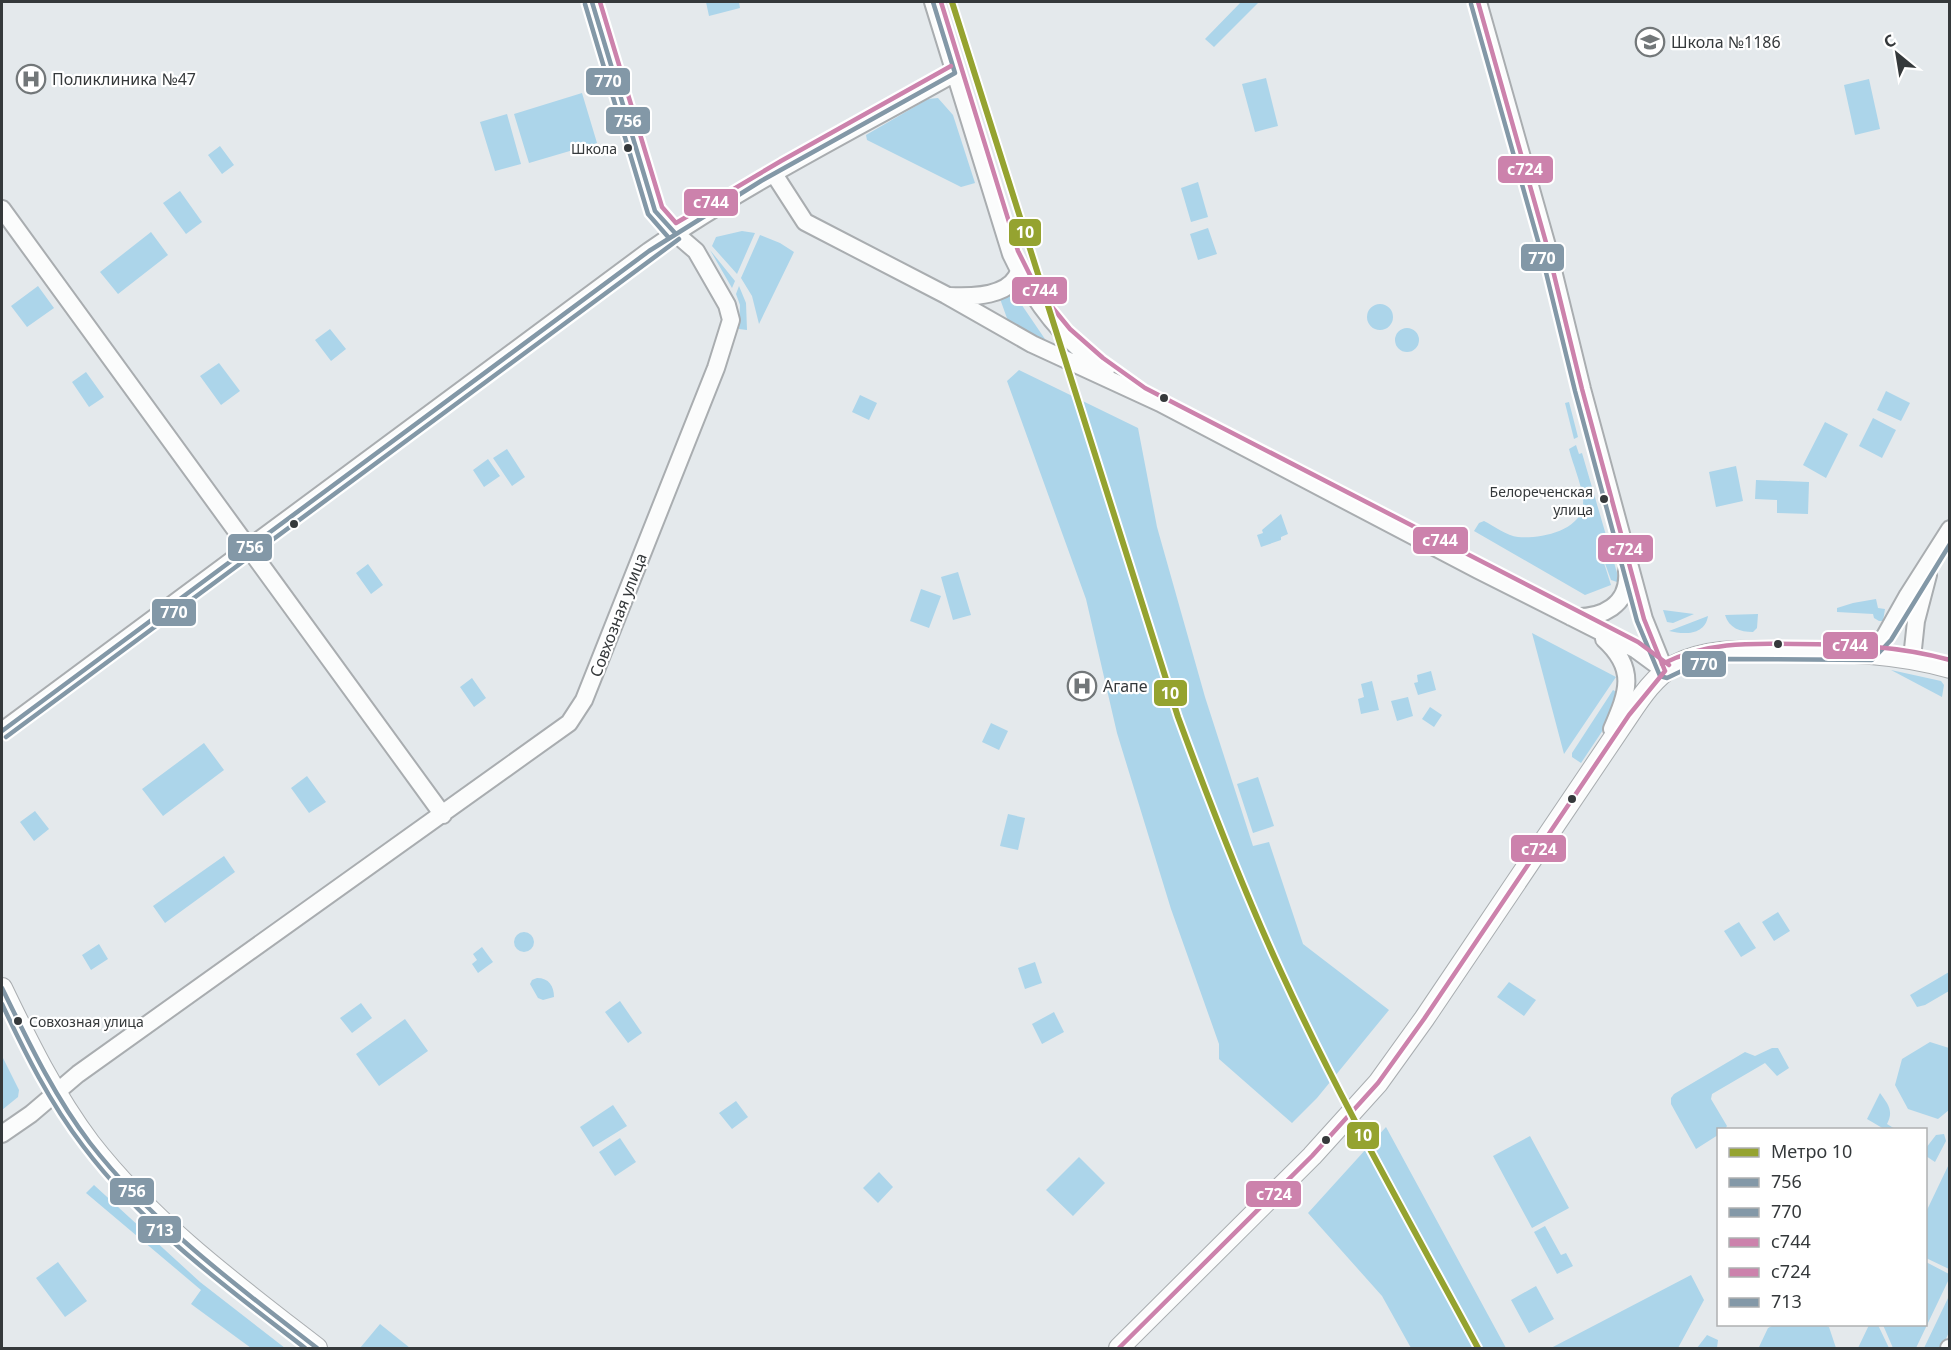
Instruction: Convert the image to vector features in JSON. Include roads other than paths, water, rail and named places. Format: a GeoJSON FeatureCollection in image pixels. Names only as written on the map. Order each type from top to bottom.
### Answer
{"type":"FeatureCollection","features":[{"type":"Feature","properties":{"kind":"main road"},"geometry":{"type":"LineString","coordinates":[[1119,1348],[1312,1156],[1378,1083],[1424,1019],[1637,703],[1665,671],[1688,660],[1727,651],[1869,653],[1912,658],[1950,668]]}},
{"type":"Feature","properties":{"kind":"main road"},"geometry":{"type":"LineString","coordinates":[[2,988],[46,1076],[89,1141],[124,1182],[207,1263],[317,1348]]}},
{"type":"Feature","properties":{"kind":"street","name":"Совхозная улица"},"geometry":{"type":"LineString","coordinates":[[2,1134],[31,1114],[78,1074],[569,723],[584,699],[716,368],[731,320],[727,305],[696,251],[655,211],[592,2]]}},
{"type":"Feature","properties":{"kind":"street"},"geometry":{"type":"LineString","coordinates":[[933,2],[999,220],[1030,293],[1061,333],[1092,360],[1141,393]]}},
{"type":"Feature","properties":{"kind":"street"},"geometry":{"type":"LineString","coordinates":[[1478,2],[1547,246],[1582,389],[1644,619],[1665,671]]}},
{"type":"Feature","properties":{"kind":"street"},"geometry":{"type":"LineString","coordinates":[[2,731],[675,233],[774,174],[955,73]]}},
{"type":"Feature","properties":{"kind":"street"},"geometry":{"type":"LineString","coordinates":[[774,174],[804,222],[946,295],[1032,344],[1141,393],[1635,649],[1665,671]]}},
{"type":"Feature","properties":{"kind":"street"},"geometry":{"type":"LineString","coordinates":[[2,209],[443,815]]}},
{"type":"Feature","properties":{"kind":"street"},"geometry":{"type":"LineString","coordinates":[[946,295],[976,297],[994,292],[1013,282],[1019,271]]}},
{"type":"Feature","properties":{"kind":"street"},"geometry":{"type":"LineString","coordinates":[[1869,653],[1885,636],[1950,529]]}},
{"type":"Feature","properties":{"kind":"street"},"geometry":{"type":"LineString","coordinates":[[1570,617],[1584,618],[1600,614],[1620,602],[1628,583],[1625,551]]}},
{"type":"Feature","properties":{"kind":"street"},"geometry":{"type":"LineString","coordinates":[[1912,658],[1916,621],[1923,589],[1937,552]]}},
{"type":"Feature","properties":{"kind":"street"},"geometry":{"type":"LineString","coordinates":[[1587,625],[1621,657],[1627,676],[1621,709],[1601,755]]}},
{"type":"Feature","properties":{"kind":"metro line","name":"10"},"geometry":{"type":"LineString","coordinates":[[952,2],[1178,717],[1215,814],[1254,911],[1328,1069],[1478,1348]]}},
{"type":"Feature","properties":{"kind":"place","name":"Школа №1186"},"geometry":{"type":"Point","coordinates":[1650,42]}},
{"type":"Feature","properties":{"kind":"place","name":"Поликлиника №47"},"geometry":{"type":"Point","coordinates":[31,79]}},
{"type":"Feature","properties":{"kind":"place","name":"Школа"},"geometry":{"type":"Point","coordinates":[628,148]}},
{"type":"Feature","properties":{"kind":"place","name":"Белореченская улица"},"geometry":{"type":"Point","coordinates":[1604,499]}},
{"type":"Feature","properties":{"kind":"place","name":"Агапе"},"geometry":{"type":"Point","coordinates":[1082,686]}},
{"type":"Feature","properties":{"kind":"place","name":"Совхозная улица"},"geometry":{"type":"Point","coordinates":[18,1021]}}]}
